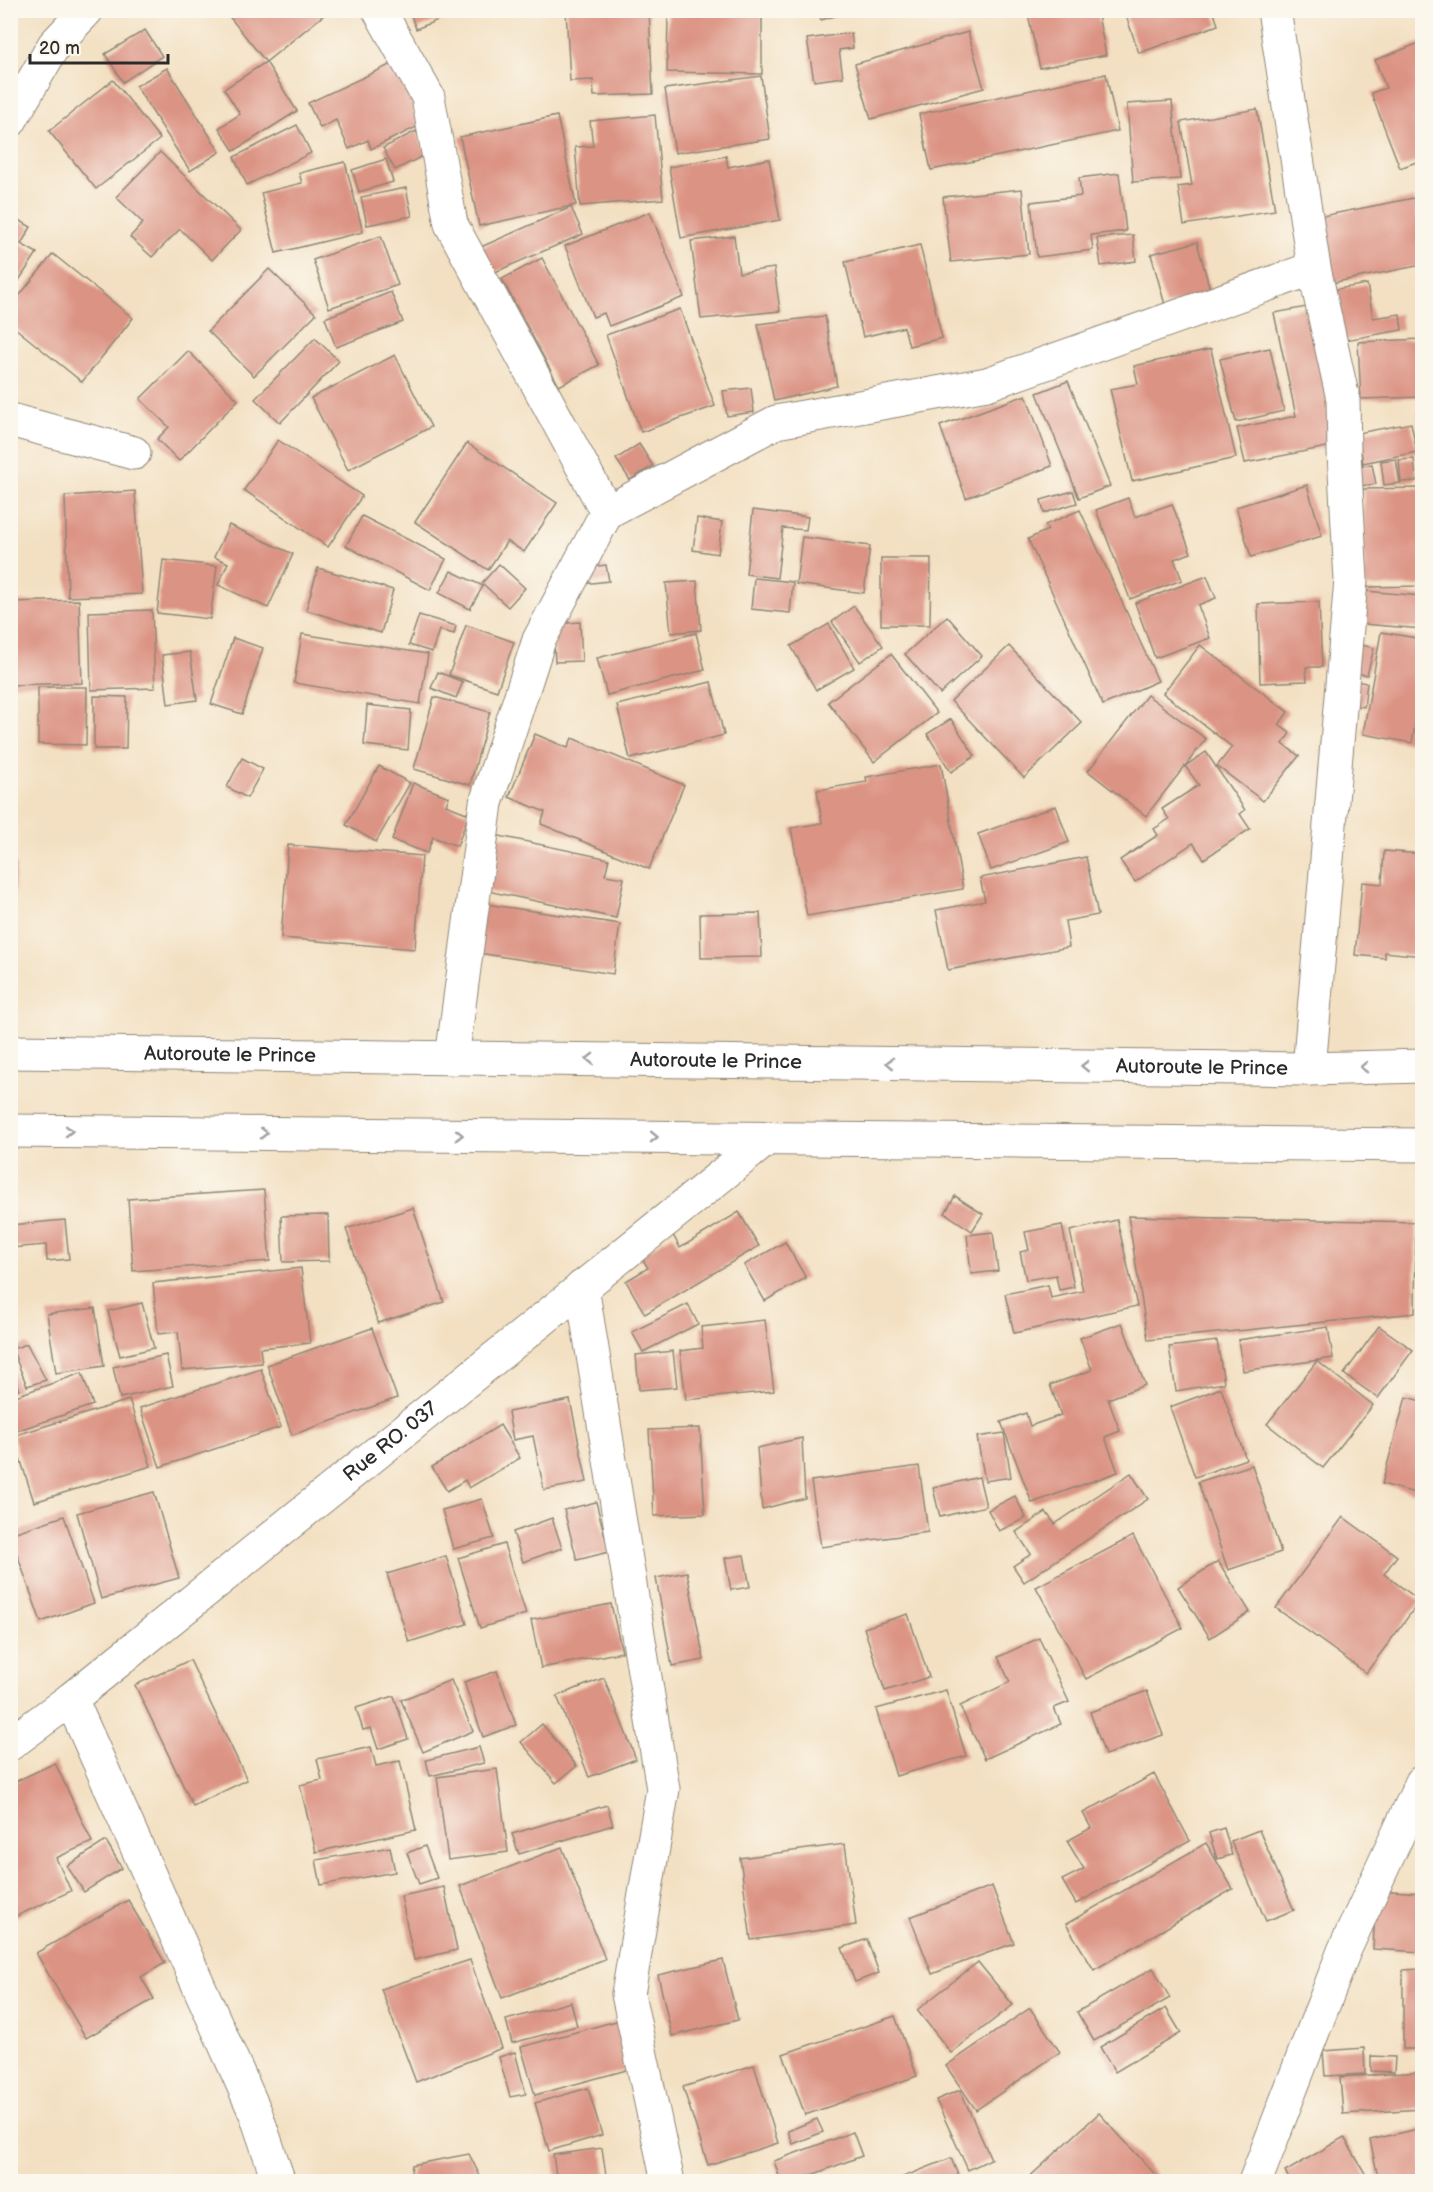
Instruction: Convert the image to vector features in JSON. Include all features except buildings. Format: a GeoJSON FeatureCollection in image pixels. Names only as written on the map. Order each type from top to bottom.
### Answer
{"type":"FeatureCollection","features":[{"type":"Feature","properties":{"kind":"street"},"geometry":{"type":"LineString","coordinates":[[10,121],[54,45],[87,10]]}},
{"type":"Feature","properties":{"kind":"street"},"geometry":{"type":"LineString","coordinates":[[379,10],[428,97],[451,224],[607,512]]}},
{"type":"Feature","properties":{"kind":"street"},"geometry":{"type":"LineString","coordinates":[[1274,10],[1314,268],[1342,399],[1351,580],[1309,1069]]}},
{"type":"Feature","properties":{"kind":"street"},"geometry":{"type":"LineString","coordinates":[[452,1058],[486,803],[539,640],[607,512],[776,422],[987,384],[1314,268]]}},
{"type":"Feature","properties":{"kind":"street"},"geometry":{"type":"LineString","coordinates":[[10,420],[134,453]]}},
{"type":"Feature","properties":{"kind":"street","name":"Autoroute le Prince"},"geometry":{"type":"LineString","coordinates":[[10,1052],[1309,1069],[1422,1066]]}},
{"type":"Feature","properties":{"kind":"street"},"geometry":{"type":"LineString","coordinates":[[10,1131],[1422,1144]]}},
{"type":"Feature","properties":{"kind":"street","name":"Rue RO. 037"},"geometry":{"type":"LineString","coordinates":[[15,1730],[71,1699],[768,1138]]}},
{"type":"Feature","properties":{"kind":"street"},"geometry":{"type":"LineString","coordinates":[[582,1287],[663,1789],[628,1994],[668,2181]]}},
{"type":"Feature","properties":{"kind":"street"},"geometry":{"type":"LineString","coordinates":[[71,1699],[256,2114],[279,2181]]}},
{"type":"Feature","properties":{"kind":"street"},"geometry":{"type":"LineString","coordinates":[[1255,2181],[1344,1951],[1422,1782]]}}]}
